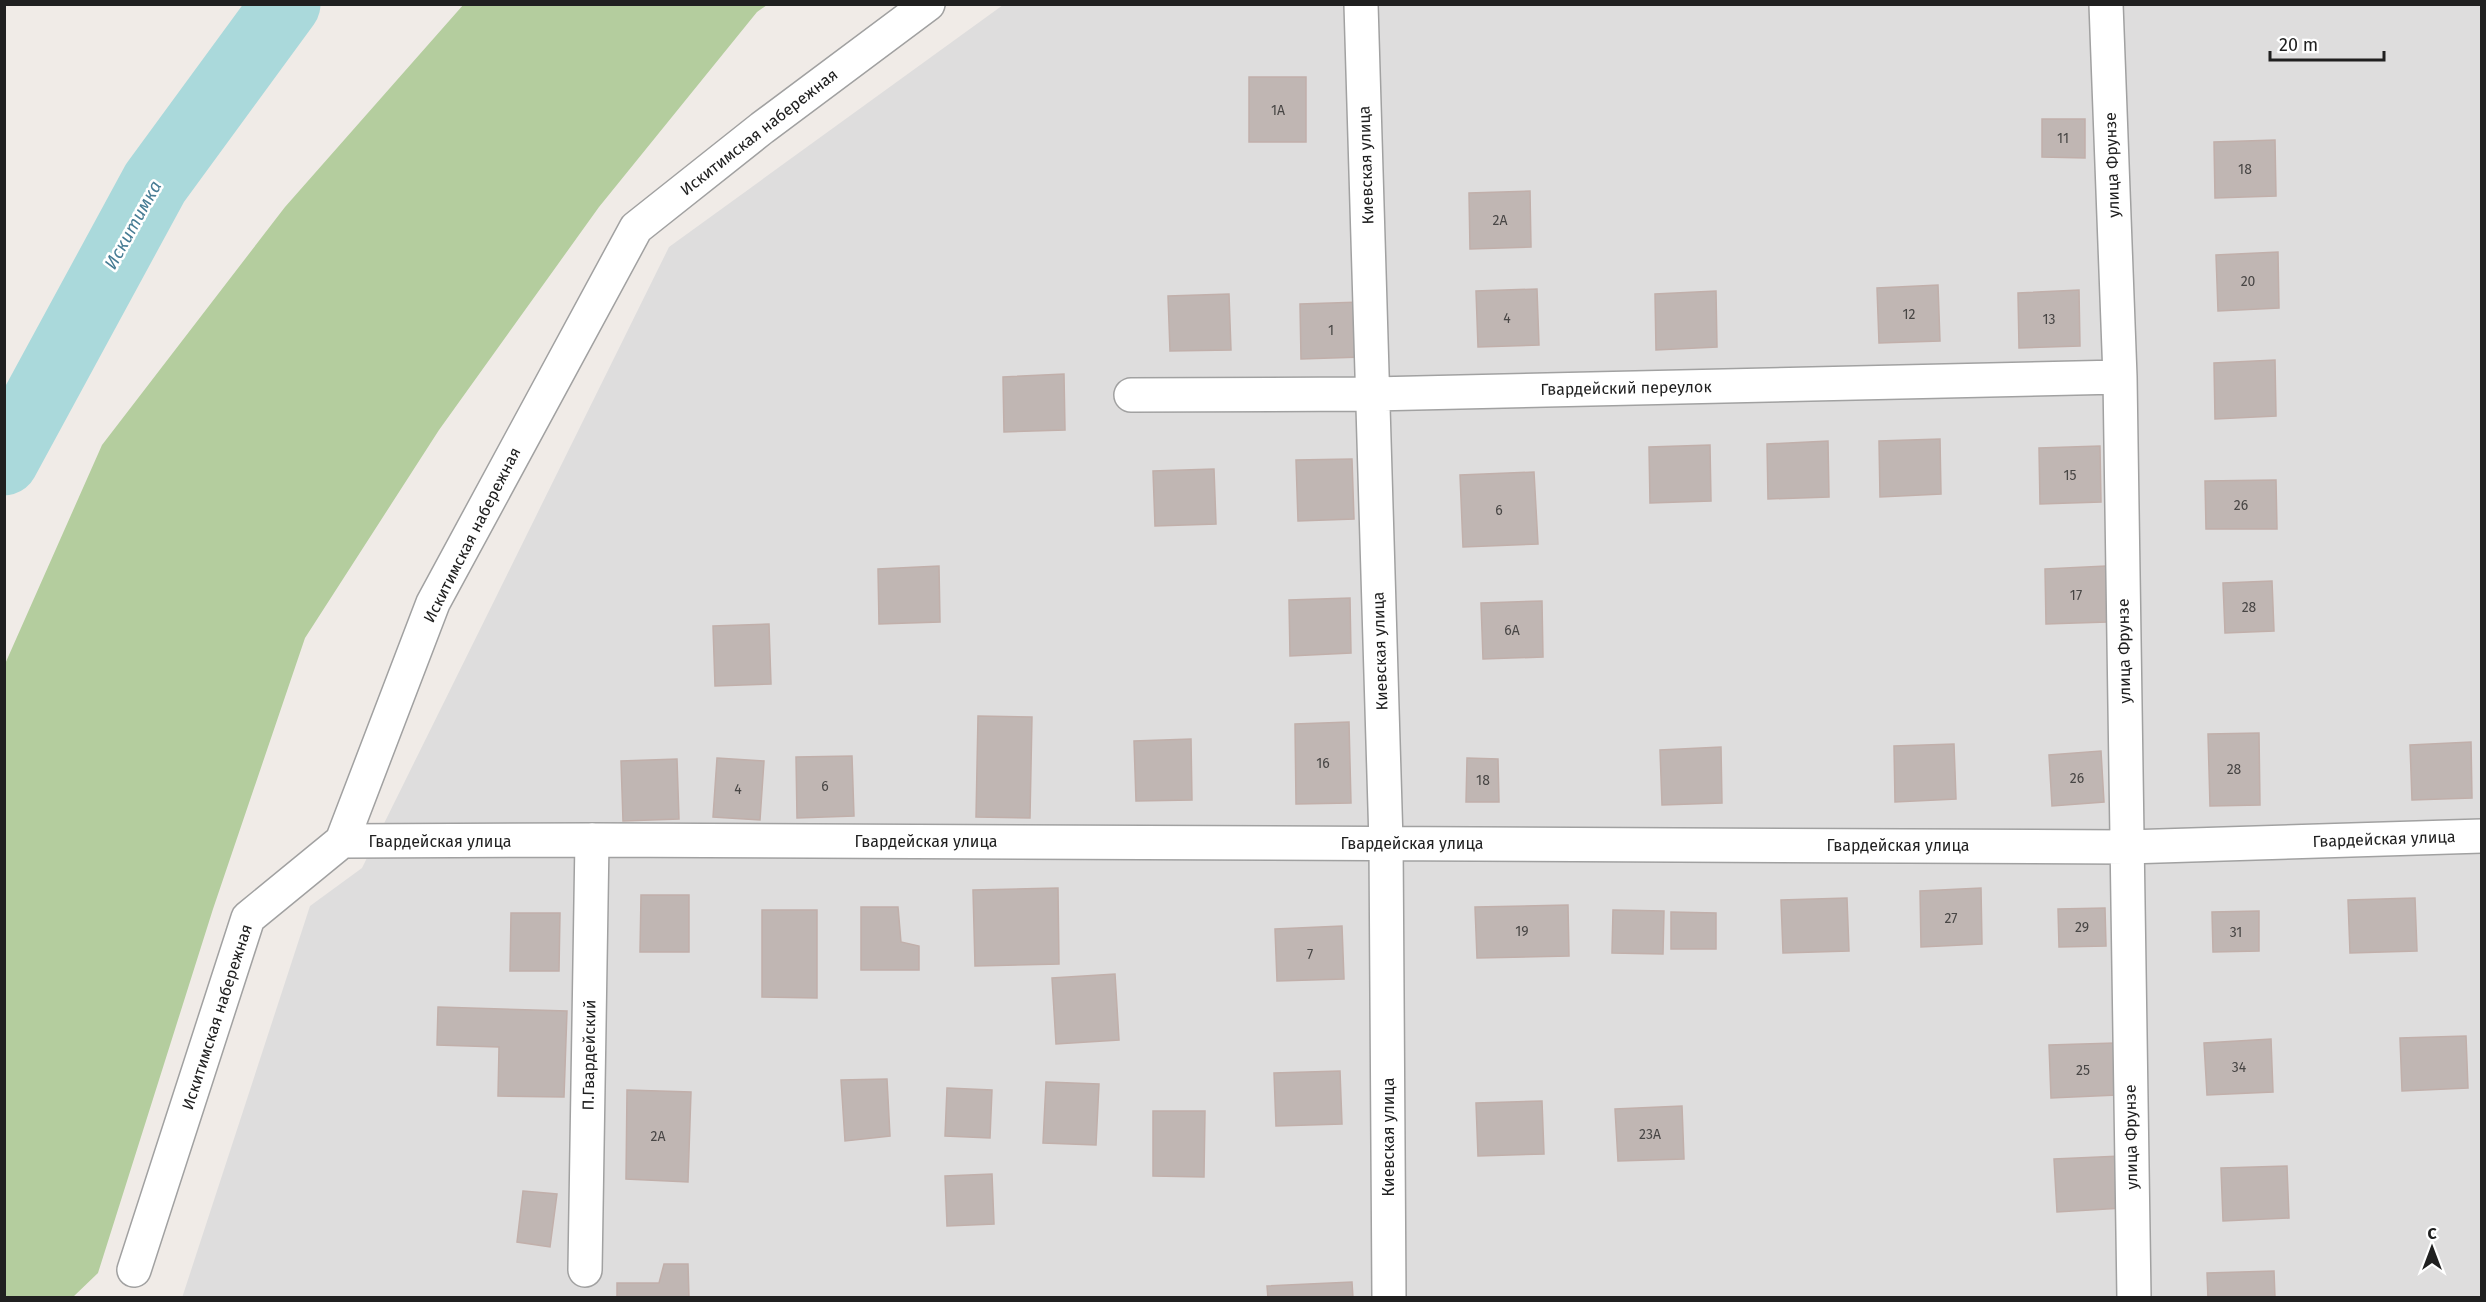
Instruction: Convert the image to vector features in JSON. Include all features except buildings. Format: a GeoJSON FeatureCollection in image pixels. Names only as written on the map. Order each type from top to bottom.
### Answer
{"type":"FeatureCollection","features":[{"type":"Feature","properties":{"kind":"lane","name":"Искитимская набережная"},"geometry":{"type":"LineString","coordinates":[[135,1270],[248,918],[342,841],[433,603],[636,228],[762,128],[928,4]]}},
{"type":"Feature","properties":{"kind":"lane","name":"Киевская улица"},"geometry":{"type":"LineString","coordinates":[[1361,4],[1386,842],[1389,1298]]}},
{"type":"Feature","properties":{"kind":"lane","name":"улица Фрунзе"},"geometry":{"type":"LineString","coordinates":[[2106,4],[2120,377],[2134,1298]]}},
{"type":"Feature","properties":{"kind":"lane","name":"Гвардейский переулок"},"geometry":{"type":"LineString","coordinates":[[1131,395],[1373,393],[2120,377]]}},
{"type":"Feature","properties":{"kind":"lane","name":"Гвардейская улица"},"geometry":{"type":"LineString","coordinates":[[342,841],[1386,842],[2127,847],[2481,836]]}},
{"type":"Feature","properties":{"kind":"lane","name":"П.Гвардейский"},"geometry":{"type":"LineString","coordinates":[[585,1270],[592,840]]}},
{"type":"Feature","properties":{"kind":"shaded area"},"geometry":{"type":"Polygon","coordinates":[[[1003,5],[2481,5],[2481,1297],[182,1298],[310,906],[362,868],[669,247],[1003,5]]]}},
{"type":"Feature","properties":{"kind":"green space"},"geometry":{"type":"Polygon","coordinates":[[[464,4],[767,5],[757,12],[599,207],[439,430],[305,638],[213,909],[98,1273],[73,1297],[5,1297],[5,664],[102,445],[285,207],[464,4]]]}},
{"type":"Feature","properties":{"kind":"waterway","name":"Искитимка"},"geometry":{"type":"LineString","coordinates":[[4,461],[155,183],[286,4]]}}]}
